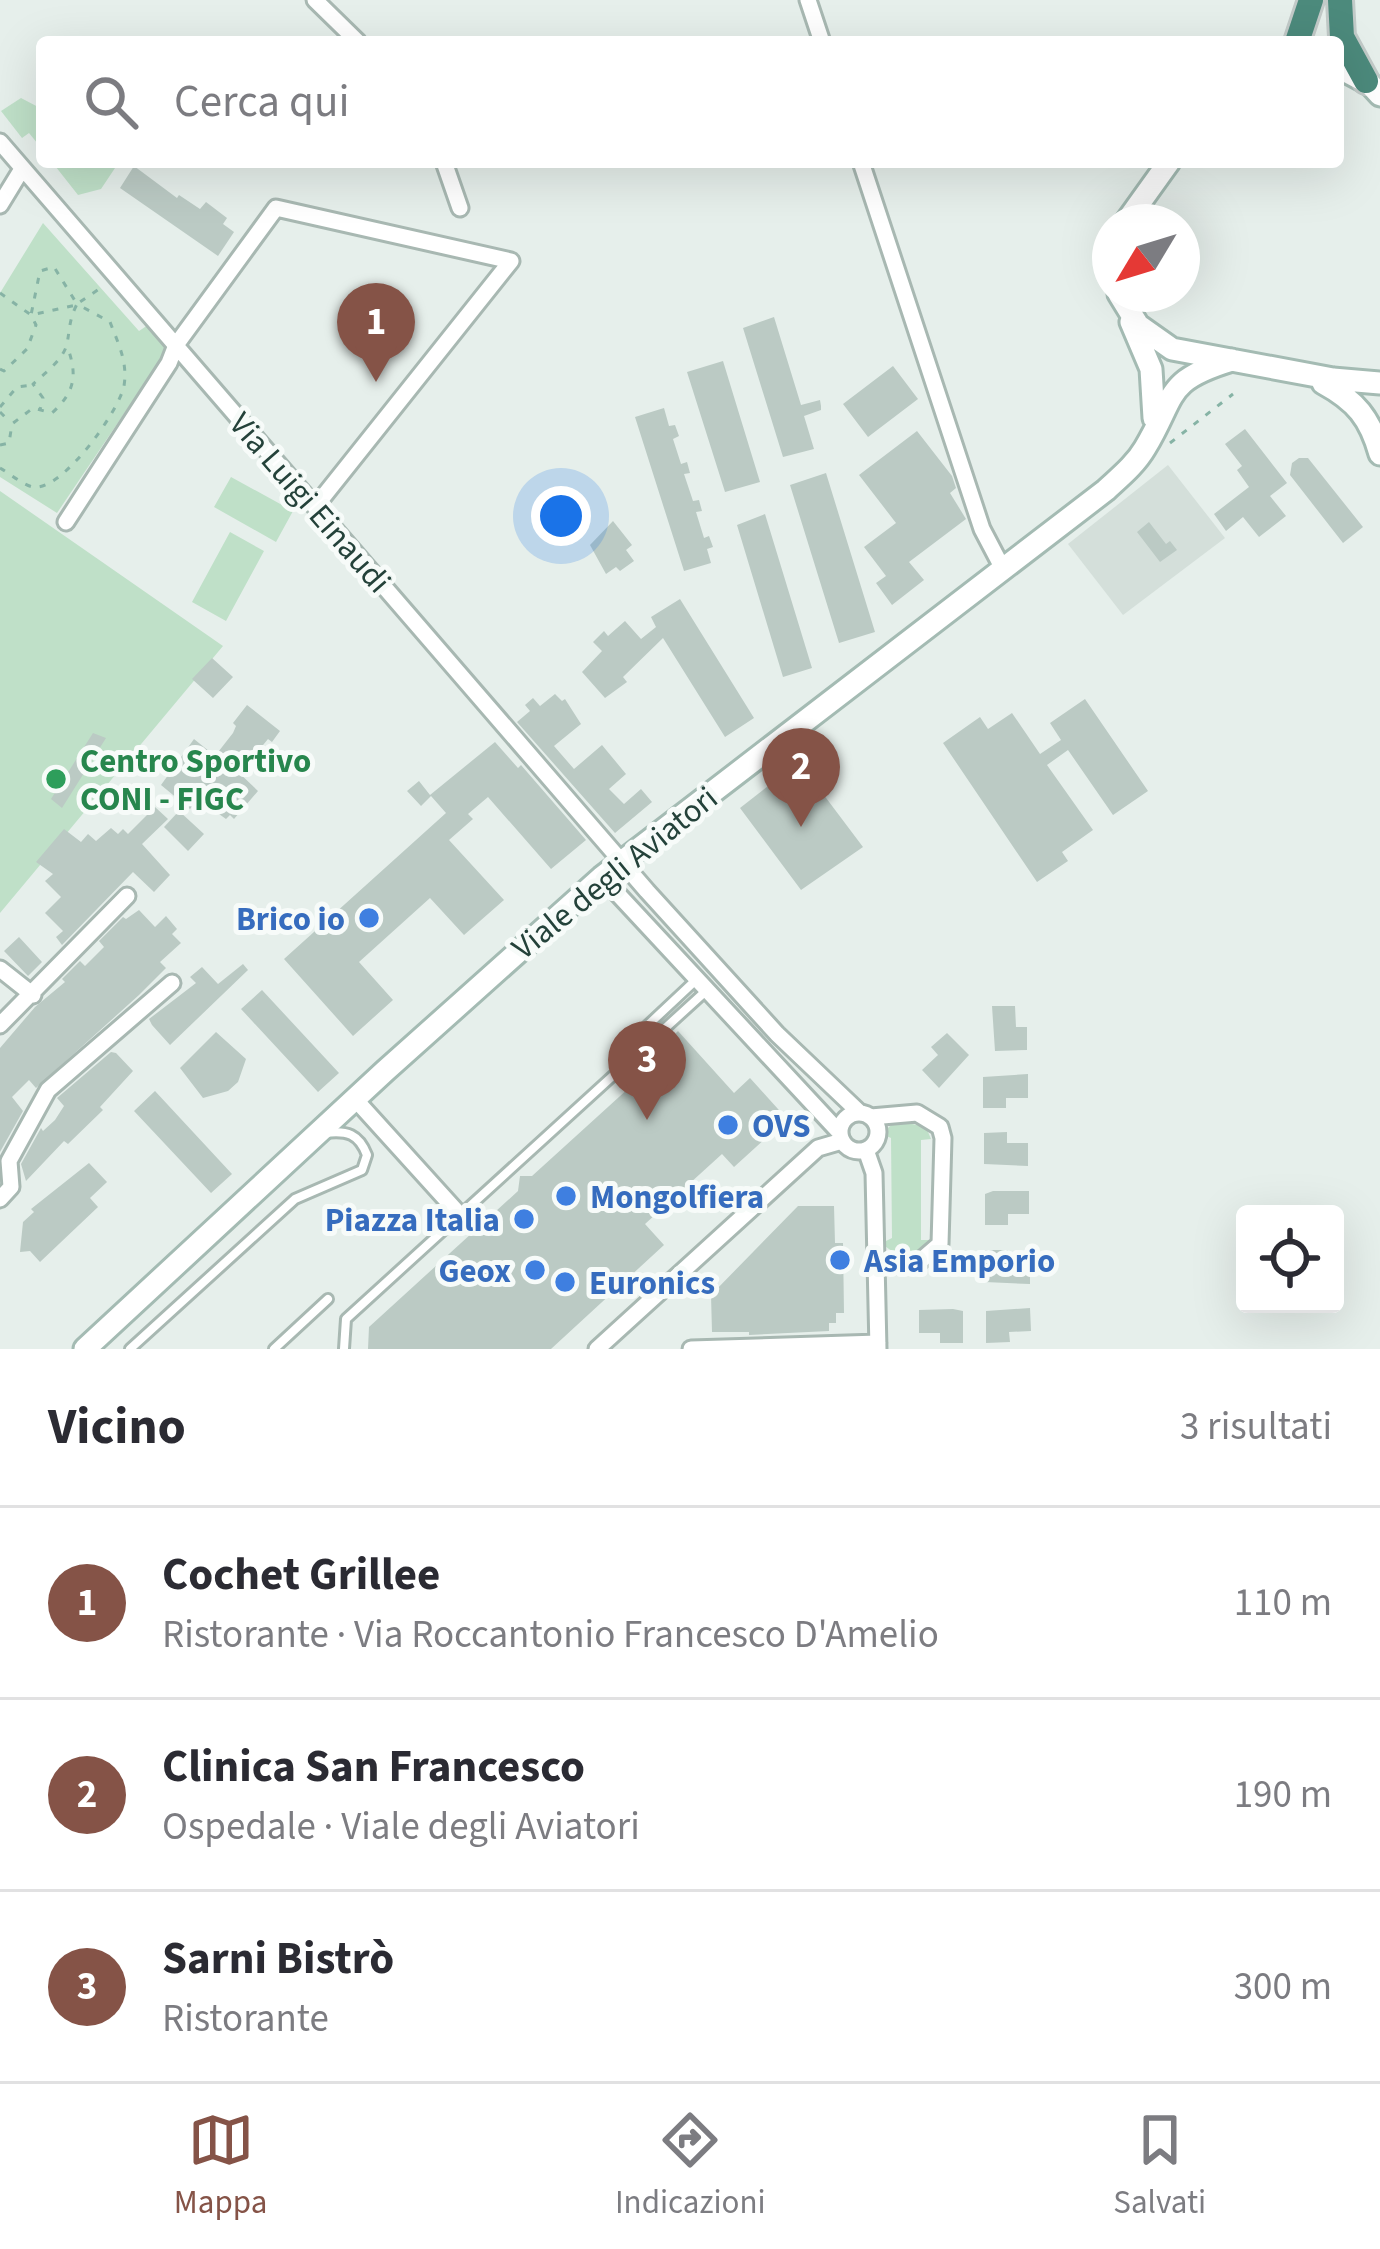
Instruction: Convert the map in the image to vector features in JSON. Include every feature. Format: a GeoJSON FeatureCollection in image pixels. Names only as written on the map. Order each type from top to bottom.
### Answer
{"type":"FeatureCollection","features":[{"type":"Feature","properties":{"kind":"highway"},"geometry":{"type":"LineString","coordinates":[[1299,36],[1311,0]]}},
{"type":"Feature","properties":{"kind":"highway"},"geometry":{"type":"LineString","coordinates":[[1340,0],[1342,36]]}},
{"type":"Feature","properties":{"kind":"highway"},"geometry":{"type":"LineString","coordinates":[[1344,40],[1373,88]]}},
{"type":"Feature","properties":{"kind":"main road"},"geometry":{"type":"LineString","coordinates":[[1344,71],[1373,88]]}},
{"type":"Feature","properties":{"kind":"main road"},"geometry":{"type":"LineString","coordinates":[[1139,204],[1165,168]]}},
{"type":"Feature","properties":{"kind":"main road"},"geometry":{"type":"LineString","coordinates":[[1127,312],[1150,368],[1154,425]]}},
{"type":"Feature","properties":{"kind":"main road"},"geometry":{"type":"LineString","coordinates":[[1131,312],[1152,337],[1172,349],[1380,383]]}},
{"type":"Feature","properties":{"kind":"main road","name":"Viale degli Aviatori"},"geometry":{"type":"LineString","coordinates":[[86,1349],[621,861],[1128,470],[1146,446],[1171,392],[1185,379],[1232,360]]}},
{"type":"Feature","properties":{"kind":"main road"},"geometry":{"type":"LineString","coordinates":[[1306,374],[1358,405],[1370,421],[1380,454]]}},
{"type":"Feature","properties":{"kind":"street"},"geometry":{"type":"LineString","coordinates":[[315,0],[352,36]]}},
{"type":"Feature","properties":{"kind":"street"},"geometry":{"type":"LineString","coordinates":[[808,0],[820,36]]}},
{"type":"Feature","properties":{"kind":"street","name":"Via Luigi Einaudi"},"geometry":{"type":"LineString","coordinates":[[0,142],[621,861],[823,1080],[865,1115]]}},
{"type":"Feature","properties":{"kind":"street"},"geometry":{"type":"LineString","coordinates":[[446,168],[460,208]]}},
{"type":"Feature","properties":{"kind":"street"},"geometry":{"type":"LineString","coordinates":[[863,168],[982,530],[1003,569]]}},
{"type":"Feature","properties":{"kind":"street"},"geometry":{"type":"LineString","coordinates":[[0,205],[22,169]]}},
{"type":"Feature","properties":{"kind":"street"},"geometry":{"type":"LineString","coordinates":[[66,522],[176,346],[276,208],[511,261],[315,507]]}},
{"type":"Feature","properties":{"kind":"street"},"geometry":{"type":"LineString","coordinates":[[602,878],[807,1096],[850,1149],[866,1150]]}},
{"type":"Feature","properties":{"kind":"street"},"geometry":{"type":"LineString","coordinates":[[0,1025],[127,896]]}},
{"type":"Feature","properties":{"kind":"street"},"geometry":{"type":"LineString","coordinates":[[0,969],[33,995]]}},
{"type":"Feature","properties":{"kind":"street"},"geometry":{"type":"LineString","coordinates":[[702,985],[723,975]]}},
{"type":"Feature","properties":{"kind":"street"},"geometry":{"type":"LineString","coordinates":[[0,1199],[11,1187],[10,1161],[16,1145],[48,1090],[172,983]]}},
{"type":"Feature","properties":{"kind":"street"},"geometry":{"type":"LineString","coordinates":[[807,1096],[823,1080]]}},
{"type":"Feature","properties":{"kind":"street"},"geometry":{"type":"LineString","coordinates":[[355,1099],[460,1215]]}},
{"type":"Feature","properties":{"kind":"street"},"geometry":{"type":"LineString","coordinates":[[841,1137],[843,1121],[865,1115],[923,1114],[940,1127],[943,1138],[940,1244],[918,1263],[876,1267]]}},
{"type":"Feature","properties":{"kind":"street"},"geometry":{"type":"LineString","coordinates":[[865,1115],[878,1135],[866,1150]]}},
{"type":"Feature","properties":{"kind":"street"},"geometry":{"type":"LineString","coordinates":[[598,1349],[818,1148],[841,1137]]}},
{"type":"Feature","properties":{"kind":"street"},"geometry":{"type":"LineString","coordinates":[[691,1349],[878,1346],[874,1173],[866,1150]]}},
{"type":"Feature","properties":{"kind":"lane"},"geometry":{"type":"LineString","coordinates":[[344,1349],[346,1318],[629,1061],[633,1039],[702,985]]}},
{"type":"Feature","properties":{"kind":"lane"},"geometry":{"type":"LineString","coordinates":[[130,1349],[295,1199],[354,1176],[366,1163],[357,1137],[346,1132],[318,1134]]}},
{"type":"Feature","properties":{"kind":"lane"},"geometry":{"type":"LineString","coordinates":[[274,1349],[328,1300]]}},
{"type":"Feature","properties":{"kind":"path"},"geometry":{"type":"LineString","coordinates":[[0,468],[33,487],[54,483],[93,441],[124,389],[124,359],[110,322],[77,304],[54,267],[40,271],[31,315]]}},
{"type":"Feature","properties":{"kind":"path"},"geometry":{"type":"LineString","coordinates":[[31,315],[77,304],[116,277]]}},
{"type":"Feature","properties":{"kind":"path"},"geometry":{"type":"LineString","coordinates":[[0,293],[31,315],[36,325],[27,349],[0,369]]}},
{"type":"Feature","properties":{"kind":"path"},"geometry":{"type":"LineString","coordinates":[[0,446],[9,443],[12,424],[33,408],[52,413],[70,397],[76,370],[66,326],[77,304]]}},
{"type":"Feature","properties":{"kind":"path"},"geometry":{"type":"LineString","coordinates":[[12,424],[0,410],[17,387],[34,384],[54,366],[67,344]]}},
{"type":"Feature","properties":{"kind":"path"},"geometry":{"type":"LineString","coordinates":[[34,384],[43,398],[40,410]]}},
{"type":"Feature","properties":{"kind":"shaded area"},"geometry":{"type":"Polygon","coordinates":[[[1168,465],[1225,538],[1123,615],[1068,544],[1168,465]]]}},
{"type":"Feature","properties":{"kind":"green space"},"geometry":{"type":"Polygon","coordinates":[[[21,98],[36,106],[36,142],[29,133],[22,138],[1,111],[21,98]]]}},
{"type":"Feature","properties":{"kind":"green space"},"geometry":{"type":"Polygon","coordinates":[[[57,168],[115,168],[101,189],[78,195],[57,168]]]}},
{"type":"Feature","properties":{"kind":"green space"},"geometry":{"type":"Polygon","coordinates":[[[43,223],[139,331],[148,325],[167,350],[57,513],[0,477],[0,293],[43,223]]]}},
{"type":"Feature","properties":{"kind":"green space"},"geometry":{"type":"Polygon","coordinates":[[[231,477],[293,511],[276,542],[214,507],[231,477]]]}},
{"type":"Feature","properties":{"kind":"green space","name":"Centro Sportivo CONI - FIGC"},"geometry":{"type":"Polygon","coordinates":[[[0,491],[223,646],[0,913],[0,491]]]}},
{"type":"Feature","properties":{"kind":"green space"},"geometry":{"type":"Polygon","coordinates":[[[230,532],[264,551],[226,621],[192,602],[230,532]]]}},
{"type":"Feature","properties":{"kind":"green space"},"geometry":{"type":"Polygon","coordinates":[[[892,1124],[926,1127],[931,1139],[921,1140],[921,1240],[931,1240],[907,1254],[882,1243],[892,1238],[891,1138],[882,1134],[892,1124]]]}},
{"type":"Feature","properties":{"kind":"building"},"geometry":{"type":"Polygon","coordinates":[[[137,168],[177,198],[200,209],[206,202],[227,218],[223,224],[234,232],[218,256],[120,188],[137,168]]]}},
{"type":"Feature","properties":{"kind":"building"},"geometry":{"type":"Polygon","coordinates":[[[774,317],[801,405],[820,400],[821,406],[804,416],[814,449],[783,457],[743,328],[774,317]]]}},
{"type":"Feature","properties":{"kind":"building"},"geometry":{"type":"Polygon","coordinates":[[[723,361],[760,482],[725,492],[687,372],[723,361]]]}},
{"type":"Feature","properties":{"kind":"building"},"geometry":{"type":"Polygon","coordinates":[[[893,366],[918,399],[868,437],[843,404],[893,366]]]}},
{"type":"Feature","properties":{"kind":"building"},"geometry":{"type":"Polygon","coordinates":[[[664,408],[669,426],[675,425],[679,436],[673,439],[681,464],[687,462],[690,473],[684,474],[693,501],[699,500],[702,511],[696,512],[704,538],[709,536],[713,547],[707,549],[711,563],[684,571],[635,417],[664,408]]]}},
{"type":"Feature","properties":{"kind":"building"},"geometry":{"type":"Polygon","coordinates":[[[1245,429],[1287,483],[1270,496],[1286,516],[1259,537],[1243,517],[1226,531],[1214,514],[1249,487],[1237,470],[1242,466],[1225,444],[1245,429]]]}},
{"type":"Feature","properties":{"kind":"building"},"geometry":{"type":"Polygon","coordinates":[[[917,431],[952,476],[956,488],[950,493],[966,519],[909,562],[924,580],[892,605],[876,583],[886,576],[864,547],[896,523],[859,475],[917,431]]]}},
{"type":"Feature","properties":{"kind":"building"},"geometry":{"type":"Polygon","coordinates":[[[1308,458],[1363,527],[1343,543],[1290,475],[1292,463],[1308,458]]]}},
{"type":"Feature","properties":{"kind":"building"},"geometry":{"type":"Polygon","coordinates":[[[826,473],[875,632],[839,643],[790,485],[826,473]]]}},
{"type":"Feature","properties":{"kind":"building"},"geometry":{"type":"Polygon","coordinates":[[[765,514],[812,668],[783,677],[737,525],[765,514]]]}},
{"type":"Feature","properties":{"kind":"building"},"geometry":{"type":"Polygon","coordinates":[[[613,521],[632,545],[626,550],[634,561],[606,574],[590,545],[613,521]]]}},
{"type":"Feature","properties":{"kind":"building"},"geometry":{"type":"Polygon","coordinates":[[[1149,522],[1177,550],[1160,562],[1137,532],[1149,522]]]}},
{"type":"Feature","properties":{"kind":"building"},"geometry":{"type":"Polygon","coordinates":[[[680,599],[754,718],[725,737],[663,638],[623,677],[627,682],[605,698],[582,672],[602,651],[593,642],[604,631],[608,636],[625,621],[641,639],[656,627],[651,617],[680,599]]]}},
{"type":"Feature","properties":{"kind":"building"},"geometry":{"type":"Polygon","coordinates":[[[212,658],[233,677],[213,698],[192,679],[212,658]]]}},
{"type":"Feature","properties":{"kind":"building"},"geometry":{"type":"Polygon","coordinates":[[[555,694],[565,699],[581,724],[554,746],[574,769],[602,745],[626,774],[609,789],[624,804],[641,789],[652,802],[615,833],[517,722],[530,711],[525,705],[533,698],[540,706],[555,694]]]}},
{"type":"Feature","properties":{"kind":"building"},"geometry":{"type":"Polygon","coordinates":[[[1085,699],[1148,791],[1113,815],[1068,750],[1047,765],[1093,830],[1062,852],[1068,861],[1037,882],[943,743],[980,717],[988,729],[1012,713],[1040,754],[1061,740],[1050,723],[1085,699]]]}},
{"type":"Feature","properties":{"kind":"building"},"geometry":{"type":"Polygon","coordinates":[[[247,705],[280,731],[254,756],[249,752],[235,769],[258,791],[234,819],[230,815],[226,819],[198,799],[190,809],[161,785],[194,739],[215,756],[247,705]]]}},
{"type":"Feature","properties":{"kind":"building"},"geometry":{"type":"Polygon","coordinates":[[[93,733],[106,738],[62,808],[51,799],[93,733]]]}},
{"type":"Feature","properties":{"kind":"building","name":"Brico io"},"geometry":{"type":"Polygon","coordinates":[[[495,742],[586,840],[551,869],[488,797],[468,814],[473,819],[449,840],[504,900],[464,935],[430,898],[359,962],[393,1000],[353,1036],[284,959],[446,813],[431,796],[421,806],[407,791],[419,781],[430,795],[495,742]]]}},
{"type":"Feature","properties":{"kind":"building"},"geometry":{"type":"Polygon","coordinates":[[[799,762],[863,847],[801,890],[740,808],[799,762]]]}},
{"type":"Feature","properties":{"kind":"building"},"geometry":{"type":"Polygon","coordinates":[[[155,807],[168,819],[142,844],[170,875],[154,892],[133,872],[62,945],[56,937],[63,931],[45,913],[61,897],[45,881],[53,874],[36,862],[64,829],[81,842],[88,834],[96,841],[111,828],[128,834],[155,807]]]}},
{"type":"Feature","properties":{"kind":"building"},"geometry":{"type":"Polygon","coordinates":[[[179,811],[204,834],[188,851],[164,827],[179,811]]]}},
{"type":"Feature","properties":{"kind":"building"},"geometry":{"type":"Polygon","coordinates":[[[139,910],[155,927],[166,916],[181,943],[160,962],[166,968],[139,995],[36,1088],[29,1080],[12,1097],[23,1111],[0,1152],[0,1048],[80,961],[85,966],[104,947],[99,941],[123,917],[139,910]]]}},
{"type":"Feature","properties":{"kind":"building"},"geometry":{"type":"Polygon","coordinates":[[[19,937],[42,962],[28,976],[4,951],[19,937]]]}},
{"type":"Feature","properties":{"kind":"building"},"geometry":{"type":"Polygon","coordinates":[[[243,964],[248,970],[170,1045],[152,1025],[149,1019],[196,983],[190,977],[202,967],[218,984],[243,964]]]}},
{"type":"Feature","properties":{"kind":"building"},"geometry":{"type":"Polygon","coordinates":[[[262,990],[339,1073],[318,1092],[241,1009],[262,990]]]}},
{"type":"Feature","properties":{"kind":"building"},"geometry":{"type":"Polygon","coordinates":[[[992,1006],[1015,1006],[1016,1027],[1027,1027],[1027,1050],[995,1051],[992,1006]]]}},
{"type":"Feature","properties":{"kind":"building","name":"Mongolfiera"},"geometry":{"type":"Polygon","coordinates":[[[678,1031],[734,1093],[750,1078],[787,1119],[734,1167],[722,1154],[645,1224],[664,1245],[551,1349],[368,1349],[369,1327],[518,1191],[520,1176],[532,1176],[641,1077],[641,1066],[659,1060],[654,1055],[678,1031]]]}},
{"type":"Feature","properties":{"kind":"building"},"geometry":{"type":"Polygon","coordinates":[[[216,1032],[246,1059],[238,1082],[228,1091],[203,1098],[180,1068],[216,1032]]]}},
{"type":"Feature","properties":{"kind":"building"},"geometry":{"type":"Polygon","coordinates":[[[947,1033],[969,1055],[939,1088],[922,1070],[938,1055],[931,1047],[947,1033]]]}},
{"type":"Feature","properties":{"kind":"building"},"geometry":{"type":"Polygon","coordinates":[[[111,1052],[133,1071],[100,1107],[103,1110],[68,1144],[64,1141],[26,1181],[21,1164],[41,1128],[55,1120],[64,1106],[57,1098],[111,1052]]]}},
{"type":"Feature","properties":{"kind":"building"},"geometry":{"type":"Polygon","coordinates":[[[1028,1074],[1028,1098],[1006,1098],[1006,1108],[983,1108],[983,1077],[1028,1074]]]}},
{"type":"Feature","properties":{"kind":"building"},"geometry":{"type":"Polygon","coordinates":[[[155,1091],[232,1174],[211,1193],[134,1111],[155,1091]]]}},
{"type":"Feature","properties":{"kind":"building"},"geometry":{"type":"Polygon","coordinates":[[[1007,1132],[1007,1143],[1028,1143],[1028,1166],[984,1164],[984,1133],[1007,1132]]]}},
{"type":"Feature","properties":{"kind":"building"},"geometry":{"type":"Polygon","coordinates":[[[89,1163],[107,1182],[90,1198],[98,1207],[40,1262],[30,1251],[20,1252],[23,1222],[34,1212],[31,1209],[89,1163]]]}},
{"type":"Feature","properties":{"kind":"building"},"geometry":{"type":"Polygon","coordinates":[[[1029,1191],[1029,1214],[1008,1214],[1008,1225],[985,1225],[985,1194],[1029,1191]]]}},
{"type":"Feature","properties":{"kind":"building"},"geometry":{"type":"Polygon","coordinates":[[[798,1206],[834,1206],[835,1243],[843,1243],[844,1313],[836,1313],[836,1323],[829,1323],[829,1331],[712,1332],[711,1295],[798,1206]]]}},
{"type":"Feature","properties":{"kind":"building"},"geometry":{"type":"Polygon","coordinates":[[[985,1250],[1008,1250],[1009,1260],[1030,1260],[1030,1284],[985,1282],[985,1250]]]}},
{"type":"Feature","properties":{"kind":"building"},"geometry":{"type":"Polygon","coordinates":[[[1030,1308],[1031,1331],[1009,1332],[1010,1342],[986,1343],[986,1311],[1030,1308]]]}},
{"type":"Feature","properties":{"kind":"building"},"geometry":{"type":"Polygon","coordinates":[[[919,1310],[963,1311],[963,1343],[940,1343],[940,1333],[919,1333],[919,1310]]]}},
{"type":"Feature","properties":{"kind":"place","name":"Cochet Grillee"},"geometry":{"type":"Point","coordinates":[376,382]}},
{"type":"Feature","properties":{"kind":"place","name":"Centro Sportivo CONI - FIGC"},"geometry":{"type":"Point","coordinates":[56,779]}},
{"type":"Feature","properties":{"kind":"place","name":"Clinica San Francesco"},"geometry":{"type":"Point","coordinates":[801,827]}},
{"type":"Feature","properties":{"kind":"place","name":"Brico io"},"geometry":{"type":"Point","coordinates":[369,918]}},
{"type":"Feature","properties":{"kind":"place","name":"Sarni Bistrò"},"geometry":{"type":"Point","coordinates":[647,1120]}},
{"type":"Feature","properties":{"kind":"place","name":"OVS"},"geometry":{"type":"Point","coordinates":[728,1125]}},
{"type":"Feature","properties":{"kind":"place","name":"Mongolfiera"},"geometry":{"type":"Point","coordinates":[566,1196]}},
{"type":"Feature","properties":{"kind":"place","name":"Piazza Italia"},"geometry":{"type":"Point","coordinates":[524,1219]}},
{"type":"Feature","properties":{"kind":"place","name":"Asia Emporio"},"geometry":{"type":"Point","coordinates":[840,1260]}},
{"type":"Feature","properties":{"kind":"place","name":"Geox"},"geometry":{"type":"Point","coordinates":[535,1270]}},
{"type":"Feature","properties":{"kind":"place","name":"Euronics"},"geometry":{"type":"Point","coordinates":[565,1282]}}]}
